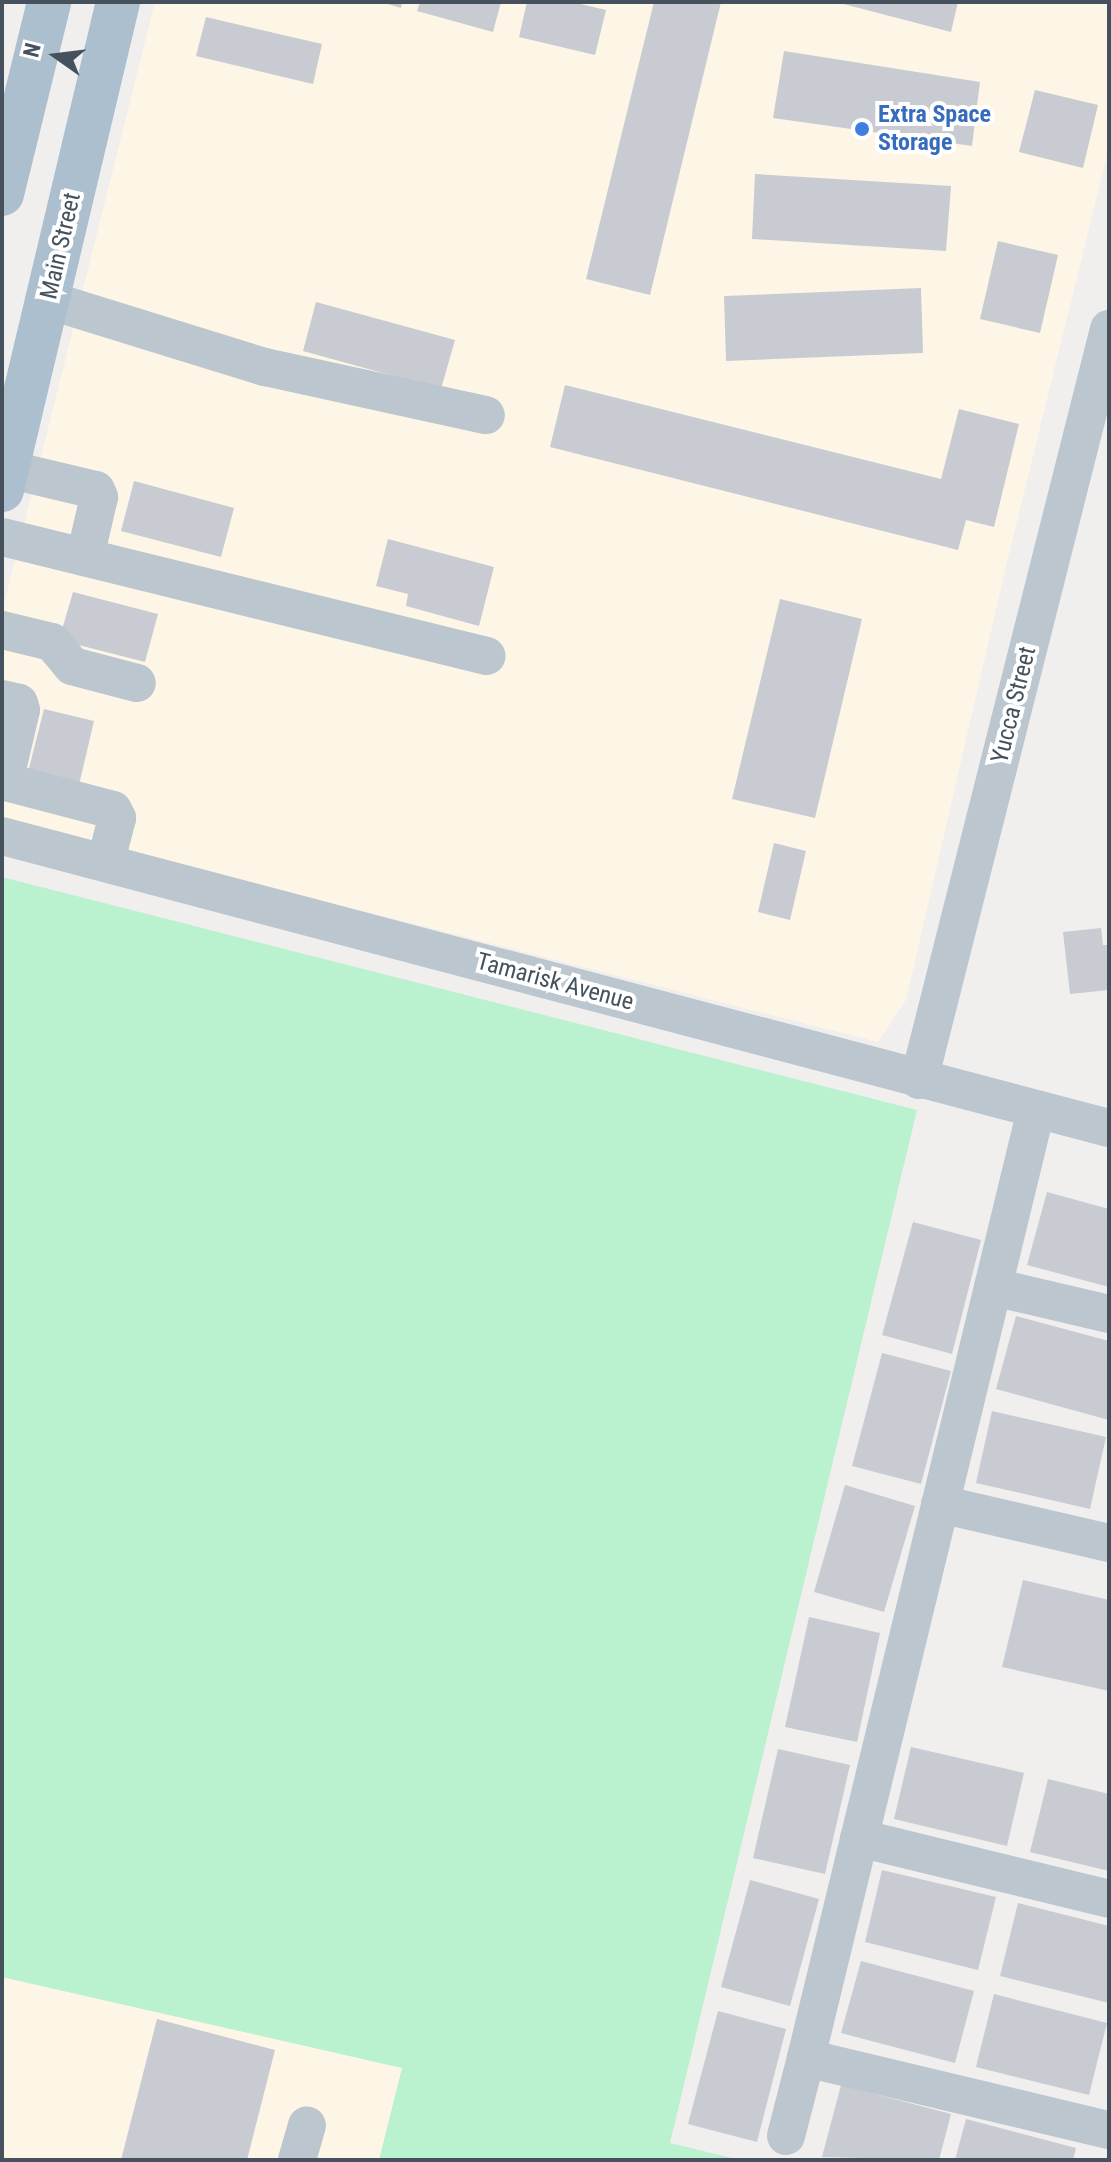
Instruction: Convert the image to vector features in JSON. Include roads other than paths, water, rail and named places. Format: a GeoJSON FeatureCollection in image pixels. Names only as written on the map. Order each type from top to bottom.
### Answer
{"type":"FeatureCollection","features":[{"type":"Feature","properties":{"kind":"main road"},"geometry":{"type":"LineString","coordinates":[[2,194],[49,2]]}},
{"type":"Feature","properties":{"kind":"main road","name":"Main Street"},"geometry":{"type":"LineString","coordinates":[[4,479],[115,5]]}},
{"type":"Feature","properties":{"kind":"street"},"geometry":{"type":"LineString","coordinates":[[48,300],[265,367],[486,415]]}},
{"type":"Feature","properties":{"kind":"street","name":"Yucca Street"},"geometry":{"type":"LineString","coordinates":[[919,1080],[1109,329]]}},
{"type":"Feature","properties":{"kind":"street"},"geometry":{"type":"LineString","coordinates":[[4,479],[96,490],[99,497],[85,557]]}},
{"type":"Feature","properties":{"kind":"street"},"geometry":{"type":"LineString","coordinates":[[2,537],[487,656]]}},
{"type":"Feature","properties":{"kind":"street"},"geometry":{"type":"LineString","coordinates":[[2,630],[52,642],[72,666],[137,683]]}},
{"type":"Feature","properties":{"kind":"street"},"geometry":{"type":"LineString","coordinates":[[2,699],[19,703],[21,710],[7,753],[5,778],[10,783],[113,810],[117,818],[106,861]]}},
{"type":"Feature","properties":{"kind":"street","name":"Tamarisk Avenue"},"geometry":{"type":"LineString","coordinates":[[2,836],[1109,1128]]}},
{"type":"Feature","properties":{"kind":"street"},"geometry":{"type":"LineString","coordinates":[[786,2136],[1036,1110]]}},
{"type":"Feature","properties":{"kind":"street"},"geometry":{"type":"LineString","coordinates":[[993,1287],[1109,1314]]}},
{"type":"Feature","properties":{"kind":"street"},"geometry":{"type":"LineString","coordinates":[[940,1504],[1109,1543]]}},
{"type":"Feature","properties":{"kind":"street"},"geometry":{"type":"LineString","coordinates":[[859,1838],[1109,1899]]}},
{"type":"Feature","properties":{"kind":"street"},"geometry":{"type":"LineString","coordinates":[[806,2058],[1109,2130]]}},
{"type":"Feature","properties":{"kind":"street"},"geometry":{"type":"LineString","coordinates":[[1107,2160],[1109,2153]]}},
{"type":"Feature","properties":{"kind":"place","name":"Extra Space Storage"},"geometry":{"type":"Point","coordinates":[862,129]}}]}
